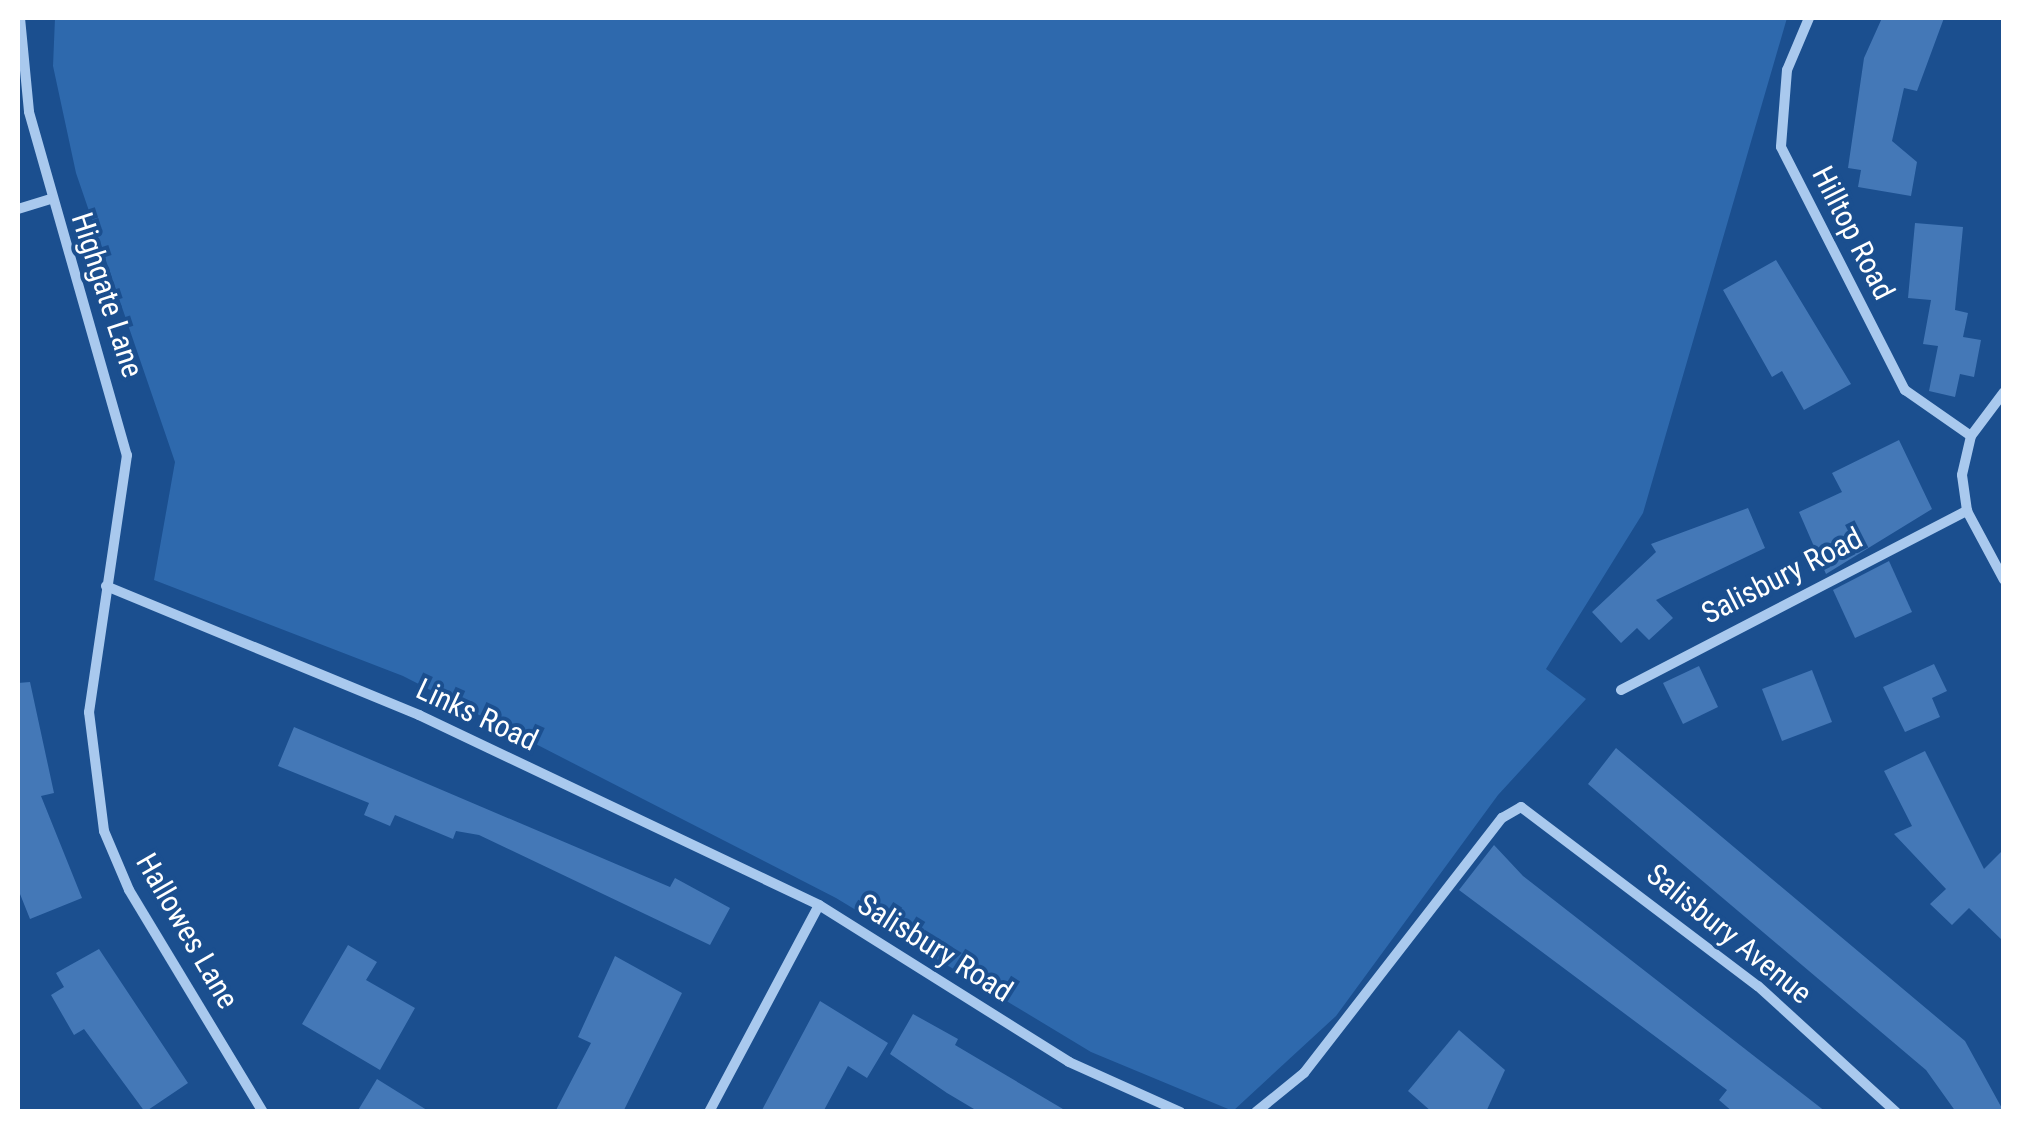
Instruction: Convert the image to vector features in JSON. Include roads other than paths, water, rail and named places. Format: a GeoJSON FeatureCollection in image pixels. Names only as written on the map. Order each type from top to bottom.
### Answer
{"type":"FeatureCollection","features":[{"type":"Feature","properties":{"kind":"street","name":"Highgate Lane"},"geometry":{"type":"LineString","coordinates":[[20,18],[50,199],[127,455],[106,586]]}},
{"type":"Feature","properties":{"kind":"street","name":"Hilltop Road"},"geometry":{"type":"LineString","coordinates":[[1809,18],[1787,70],[1781,147],[1906,390],[1971,436]]}},
{"type":"Feature","properties":{"kind":"street"},"geometry":{"type":"LineString","coordinates":[[18,209],[50,199]]}},
{"type":"Feature","properties":{"kind":"street"},"geometry":{"type":"LineString","coordinates":[[2004,392],[1971,436],[1962,475],[1968,511],[2004,580]]}},
{"type":"Feature","properties":{"kind":"street","name":"Salisbury Road"},"geometry":{"type":"LineString","coordinates":[[1621,690],[1968,511]]}},
{"type":"Feature","properties":{"kind":"street","name":"Links Road"},"geometry":{"type":"LineString","coordinates":[[106,586],[420,714],[819,905]]}},
{"type":"Feature","properties":{"kind":"street","name":"Hallowes Lane"},"geometry":{"type":"LineString","coordinates":[[106,586],[89,712],[104,831],[129,890],[263,1112]]}},
{"type":"Feature","properties":{"kind":"street","name":"Salisbury Avenue"},"geometry":{"type":"LineString","coordinates":[[1256,1112],[1304,1073],[1502,818],[1521,807],[1758,986],[1896,1112]]}},
{"type":"Feature","properties":{"kind":"street","name":"Salisbury Road"},"geometry":{"type":"LineString","coordinates":[[709,1112],[819,905],[1069,1062],[1180,1112]]}}]}
